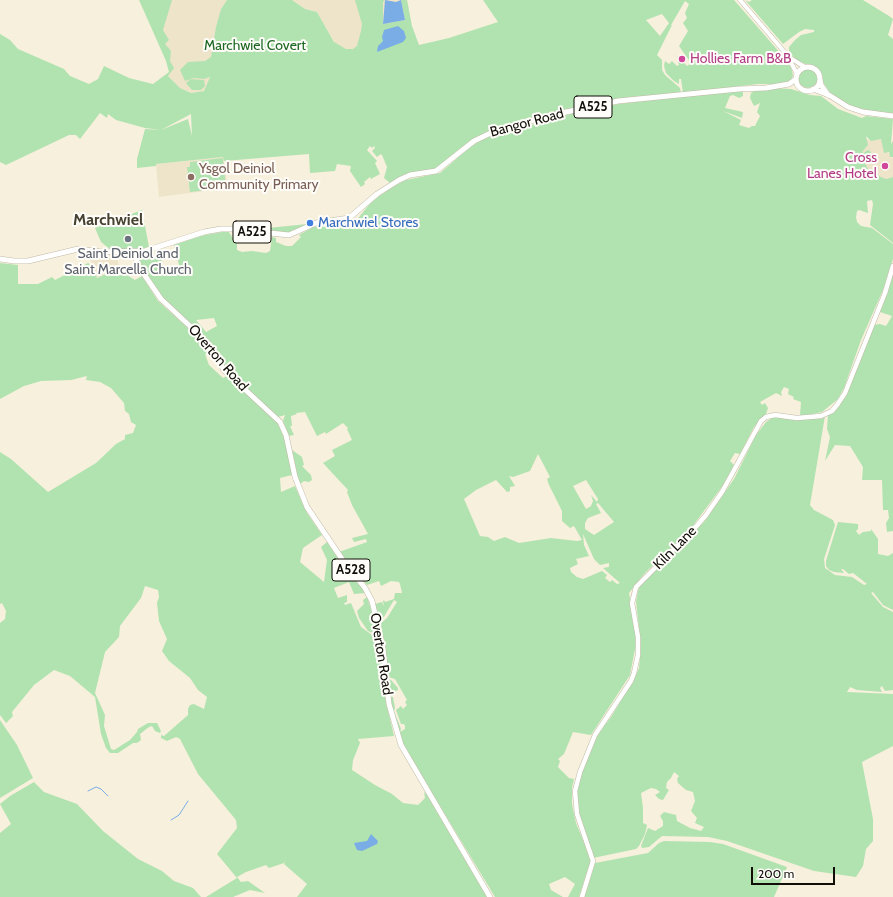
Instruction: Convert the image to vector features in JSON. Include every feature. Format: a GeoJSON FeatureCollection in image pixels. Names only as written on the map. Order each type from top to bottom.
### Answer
{"type":"FeatureCollection","features":[{"type":"Feature","properties":{"kind":"main road","name":"A525"},"geometry":{"type":"LineString","coordinates":[[797,77],[805,67]]}},
{"type":"Feature","properties":{"kind":"main road"},"geometry":{"type":"LineString","coordinates":[[805,67],[815,69],[820,78],[821,85],[831,97]]}},
{"type":"Feature","properties":{"kind":"main road"},"geometry":{"type":"LineString","coordinates":[[797,77],[799,85],[804,89]]}},
{"type":"Feature","properties":{"kind":"main road","name":"Bangor Road"},"geometry":{"type":"LineString","coordinates":[[784,85],[797,77]]}},
{"type":"Feature","properties":{"kind":"main road"},"geometry":{"type":"LineString","coordinates":[[813,89],[818,84],[820,78]]}},
{"type":"Feature","properties":{"kind":"main road","name":"Bangor Road"},"geometry":{"type":"LineString","coordinates":[[134,252],[155,249],[204,232],[221,229],[232,229],[284,236],[293,234],[316,223],[343,220],[354,215],[377,194],[399,180],[440,169],[484,134],[532,120],[618,101],[784,85],[804,89]]}},
{"type":"Feature","properties":{"kind":"main road","name":"A525"},"geometry":{"type":"LineString","coordinates":[[804,89],[813,89],[831,97],[841,104],[863,112],[893,116]]}},
{"type":"Feature","properties":{"kind":"main road","name":"A525"},"geometry":{"type":"LineString","coordinates":[[0,259],[28,261],[78,249],[102,252],[134,252]]}},
{"type":"Feature","properties":{"kind":"main road","name":"Overton Road"},"geometry":{"type":"LineString","coordinates":[[134,252],[140,267],[161,299],[208,343],[224,370],[280,422],[286,435],[296,482],[307,508],[342,559],[365,588],[372,601],[382,638],[389,704],[402,745],[490,897]]}},
{"type":"Feature","properties":{"kind":"main road","name":"Kiln Lane"},"geometry":{"type":"LineString","coordinates":[[582,897],[593,861],[578,814],[575,791],[580,772],[595,735],[623,694],[634,674],[638,637],[632,603],[636,587],[706,515],[722,492],[761,421],[766,417],[775,415],[797,418],[821,416],[832,411],[837,405],[845,393],[885,293],[893,266]]}},
{"type":"Feature","properties":{"kind":"street"},"geometry":{"type":"LineString","coordinates":[[740,0],[787,55],[805,67]]}},
{"type":"Feature","properties":{"kind":"street"},"geometry":{"type":"LineString","coordinates":[[787,55],[797,77]]}},
{"type":"Feature","properties":{"kind":"shaded area"},"geometry":{"type":"Polygon","coordinates":[[[143,0],[227,0],[221,9],[209,80],[204,91],[191,93],[180,88],[168,76],[173,68],[143,0]]]}},
{"type":"Feature","properties":{"kind":"shaded area"},"geometry":{"type":"Polygon","coordinates":[[[292,0],[407,0],[416,51],[343,57],[317,12],[305,9],[292,0]]]}},
{"type":"Feature","properties":{"kind":"shaded area"},"geometry":{"type":"Polygon","coordinates":[[[881,139],[891,158],[893,157],[893,191],[876,187],[873,182],[878,174],[867,169],[861,156],[863,149],[867,147],[867,140],[881,139]]]}},
{"type":"Feature","properties":{"kind":"shaded area","name":"Ysgol Deiniol Community Primary"},"geometry":{"type":"Polygon","coordinates":[[[223,157],[228,188],[159,197],[156,164],[223,157]]]}},
{"type":"Feature","properties":{"kind":"shaded area"},"geometry":{"type":"Polygon","coordinates":[[[88,252],[117,255],[119,268],[97,278],[88,252]]]}},
{"type":"Feature","properties":{"kind":"green space","name":"Marchwiel Covert"},"geometry":{"type":"Polygon","coordinates":[[[139,0],[172,0],[163,30],[169,40],[165,44],[171,51],[170,61],[174,68],[168,76],[180,88],[191,93],[204,91],[210,77],[204,79],[194,78],[185,81],[180,70],[188,62],[205,61],[211,57],[216,27],[221,9],[227,0],[292,0],[305,9],[317,12],[334,42],[346,49],[353,49],[357,46],[362,24],[355,0],[385,0],[383,2],[383,24],[405,20],[401,0],[407,0],[412,26],[419,45],[449,38],[498,22],[483,0],[734,0],[788,62],[791,66],[793,76],[790,81],[782,84],[758,84],[683,93],[681,79],[679,79],[679,84],[674,81],[666,73],[664,66],[665,61],[669,64],[672,61],[677,66],[679,65],[677,56],[687,66],[691,63],[679,46],[688,31],[683,23],[687,18],[685,13],[689,4],[685,1],[671,25],[657,55],[662,60],[662,70],[665,75],[680,88],[681,93],[615,99],[505,125],[484,133],[466,144],[439,167],[390,183],[384,178],[387,167],[382,155],[381,154],[377,157],[372,151],[375,148],[374,146],[372,148],[370,146],[367,150],[377,161],[375,163],[380,174],[371,179],[370,177],[361,187],[350,171],[351,166],[337,164],[335,171],[310,173],[309,154],[224,161],[223,157],[156,164],[156,166],[137,168],[137,159],[145,129],[161,130],[145,128],[116,120],[108,114],[107,118],[100,113],[80,139],[76,135],[69,135],[6,165],[0,162],[0,34],[10,40],[18,49],[64,69],[70,76],[89,84],[98,79],[104,66],[129,78],[153,84],[169,72],[166,61],[139,0]],[[662,14],[646,20],[660,36],[669,23],[662,14]],[[191,114],[161,130],[188,119],[192,136],[191,114]]]}},
{"type":"Feature","properties":{"kind":"green space"},"geometry":{"type":"Polygon","coordinates":[[[745,0],[749,2],[752,0],[863,0],[893,19],[888,35],[893,39],[893,115],[860,109],[843,103],[831,94],[824,84],[818,69],[796,60],[789,51],[789,47],[795,40],[801,35],[814,32],[814,30],[805,29],[783,44],[745,0]]]}},
{"type":"Feature","properties":{"kind":"green space"},"geometry":{"type":"Polygon","coordinates":[[[808,68],[815,71],[818,78],[815,85],[808,88],[801,85],[798,78],[801,71],[808,68]]]}},
{"type":"Feature","properties":{"kind":"green space"},"geometry":{"type":"Polygon","coordinates":[[[191,79],[204,80],[205,86],[201,90],[192,90],[186,83],[191,79]]]}},
{"type":"Feature","properties":{"kind":"green space"},"geometry":{"type":"Polygon","coordinates":[[[774,88],[791,89],[810,95],[821,96],[838,109],[862,118],[866,116],[893,119],[891,144],[893,141],[893,157],[890,157],[889,152],[884,153],[881,139],[871,141],[866,136],[868,145],[862,152],[864,153],[869,150],[871,153],[864,158],[861,156],[868,169],[875,169],[879,176],[883,178],[887,179],[893,177],[893,243],[870,225],[873,204],[872,200],[867,201],[868,213],[859,210],[857,211],[856,217],[857,222],[861,226],[872,228],[893,244],[893,259],[883,290],[861,340],[844,388],[838,399],[822,412],[808,415],[800,415],[801,402],[793,399],[794,397],[788,394],[789,389],[784,387],[781,392],[782,396],[776,393],[760,402],[762,405],[765,403],[768,408],[766,414],[754,427],[740,454],[735,453],[730,461],[734,465],[724,484],[692,527],[644,574],[629,593],[637,639],[630,675],[591,735],[573,732],[564,754],[558,759],[560,761],[558,767],[569,778],[574,779],[572,788],[572,804],[576,823],[591,860],[579,897],[568,897],[575,884],[565,877],[549,884],[551,890],[563,897],[495,897],[403,745],[393,712],[389,690],[389,681],[391,680],[398,688],[398,690],[390,694],[391,697],[393,697],[395,708],[394,711],[401,729],[400,732],[405,729],[405,726],[404,724],[401,724],[396,710],[401,706],[403,709],[407,705],[405,702],[407,700],[395,679],[388,677],[385,644],[380,624],[387,618],[397,602],[394,600],[382,620],[379,621],[375,604],[382,602],[384,606],[384,600],[385,602],[394,599],[395,593],[402,593],[400,584],[399,582],[391,581],[381,586],[379,581],[367,585],[339,552],[367,542],[366,539],[354,542],[352,538],[368,534],[352,505],[347,492],[348,490],[323,463],[335,456],[332,450],[352,440],[347,429],[348,428],[343,423],[326,434],[325,432],[317,436],[305,412],[296,413],[297,414],[291,416],[292,426],[290,426],[294,435],[289,436],[283,421],[285,415],[278,417],[228,372],[213,345],[165,301],[141,269],[139,257],[149,254],[151,261],[157,257],[157,253],[164,251],[164,253],[160,255],[164,270],[179,265],[174,245],[200,236],[228,231],[237,244],[237,250],[242,252],[252,251],[266,253],[270,251],[272,237],[276,238],[276,242],[286,246],[292,246],[301,237],[299,235],[313,227],[356,221],[371,202],[392,187],[406,180],[440,173],[470,147],[490,135],[544,122],[547,119],[618,104],[743,90],[743,96],[739,98],[733,95],[730,96],[725,108],[743,112],[742,118],[723,111],[741,120],[739,125],[749,128],[755,126],[760,116],[757,112],[760,103],[754,106],[750,98],[751,93],[754,91],[774,88]],[[214,318],[196,320],[206,332],[217,326],[214,318]],[[538,454],[530,471],[513,477],[509,476],[515,486],[510,487],[510,491],[507,492],[496,480],[476,490],[464,499],[480,536],[488,537],[494,541],[505,537],[519,543],[551,538],[577,541],[582,540],[574,526],[570,528],[562,521],[562,511],[547,479],[550,477],[538,454]],[[586,480],[573,486],[586,509],[591,506],[593,501],[591,495],[597,502],[598,499],[586,480]],[[598,503],[596,504],[601,513],[588,518],[585,523],[585,529],[594,535],[614,522],[598,503]],[[583,534],[584,545],[589,556],[576,559],[578,564],[570,568],[571,572],[577,577],[583,579],[602,571],[607,575],[605,578],[610,582],[612,580],[617,584],[620,583],[603,568],[609,567],[609,563],[600,565],[594,559],[583,534]]]}},
{"type":"Feature","properties":{"kind":"green space"},"geometry":{"type":"Polygon","coordinates":[[[223,158],[226,188],[190,192],[187,167],[190,167],[190,162],[223,158]]]}},
{"type":"Feature","properties":{"kind":"green space"},"geometry":{"type":"Polygon","coordinates":[[[142,210],[149,247],[136,250],[111,250],[101,242],[95,228],[142,210]]]}},
{"type":"Feature","properties":{"kind":"green space"},"geometry":{"type":"Polygon","coordinates":[[[307,224],[290,233],[268,233],[268,228],[307,224]]]}},
{"type":"Feature","properties":{"kind":"green space"},"geometry":{"type":"Polygon","coordinates":[[[0,263],[18,265],[18,284],[38,284],[52,277],[55,280],[88,263],[93,266],[97,278],[117,269],[135,280],[142,276],[158,301],[211,351],[205,354],[209,365],[223,378],[227,376],[278,423],[285,441],[292,475],[280,478],[281,492],[295,486],[307,513],[322,535],[303,548],[300,562],[324,582],[327,560],[321,547],[327,542],[344,567],[366,593],[354,594],[349,582],[334,588],[338,598],[347,595],[347,602],[344,603],[345,605],[351,603],[361,627],[379,640],[380,644],[381,680],[394,736],[358,739],[360,743],[353,760],[352,770],[392,794],[403,803],[418,805],[425,798],[424,792],[487,897],[297,897],[307,884],[284,864],[286,860],[284,863],[269,868],[266,865],[237,877],[241,882],[248,881],[265,893],[250,890],[233,897],[206,897],[237,878],[217,854],[237,828],[236,820],[198,774],[180,739],[176,737],[167,741],[161,738],[161,735],[164,736],[188,715],[190,705],[194,704],[204,709],[207,697],[198,690],[190,678],[169,661],[162,651],[167,639],[159,621],[157,603],[159,597],[158,590],[145,586],[141,598],[120,626],[119,637],[105,652],[95,693],[105,715],[104,726],[111,749],[114,750],[130,740],[138,729],[148,723],[157,723],[161,731],[160,733],[155,731],[152,726],[149,727],[140,734],[141,740],[137,743],[133,743],[118,753],[110,753],[106,748],[101,734],[95,697],[70,676],[54,670],[34,685],[12,712],[13,716],[6,723],[0,715],[0,623],[5,619],[6,611],[2,603],[0,604],[0,452],[11,459],[48,492],[96,463],[116,444],[125,439],[125,435],[133,433],[136,425],[131,422],[129,414],[125,411],[124,403],[111,388],[100,382],[86,380],[87,376],[71,380],[41,381],[24,386],[0,399],[0,263]]]}},
{"type":"Feature","properties":{"kind":"green space"},"geometry":{"type":"Polygon","coordinates":[[[893,271],[893,531],[887,532],[886,523],[889,518],[888,510],[883,510],[882,480],[862,480],[863,467],[850,446],[835,445],[825,461],[830,437],[827,429],[828,414],[838,406],[873,325],[880,324],[886,326],[892,316],[880,312],[893,271]]]}},
{"type":"Feature","properties":{"kind":"green space"},"geometry":{"type":"Polygon","coordinates":[[[775,416],[825,416],[810,505],[814,510],[833,520],[835,525],[824,559],[825,568],[835,575],[852,577],[864,585],[867,584],[853,573],[849,574],[843,569],[841,569],[844,573],[834,572],[829,570],[826,566],[826,561],[838,522],[858,524],[858,529],[856,531],[859,535],[863,532],[871,531],[871,529],[878,539],[878,554],[888,556],[893,553],[893,610],[883,605],[873,592],[871,593],[883,607],[893,612],[893,690],[885,691],[882,686],[880,688],[882,692],[857,690],[850,687],[847,692],[893,694],[893,746],[862,762],[873,819],[873,841],[866,849],[863,866],[856,877],[814,871],[727,841],[708,837],[662,836],[649,847],[642,848],[641,846],[648,828],[655,831],[663,826],[663,821],[660,816],[664,812],[676,815],[677,821],[690,828],[701,831],[704,827],[695,823],[697,818],[691,811],[695,801],[693,792],[686,790],[678,783],[677,779],[679,776],[674,772],[667,782],[666,788],[669,790],[663,800],[659,799],[655,795],[660,792],[656,789],[651,788],[641,793],[643,823],[647,825],[645,834],[639,846],[636,849],[593,858],[593,853],[578,814],[577,792],[580,778],[595,738],[611,717],[633,681],[639,668],[639,628],[636,602],[638,591],[642,582],[704,522],[734,479],[756,435],[766,422],[775,416]]]}},
{"type":"Feature","properties":{"kind":"green space"},"geometry":{"type":"Polygon","coordinates":[[[292,450],[302,457],[304,465],[302,466],[311,475],[312,480],[309,482],[304,481],[300,484],[299,483],[292,450]]]}},
{"type":"Feature","properties":{"kind":"green space"},"geometry":{"type":"Polygon","coordinates":[[[367,597],[378,635],[368,631],[359,618],[357,611],[364,604],[363,600],[367,597]]]}},
{"type":"Feature","properties":{"kind":"green space"},"geometry":{"type":"Polygon","coordinates":[[[0,720],[17,745],[33,778],[0,798],[0,720]]]}},
{"type":"Feature","properties":{"kind":"green space"},"geometry":{"type":"Polygon","coordinates":[[[34,782],[44,792],[77,804],[103,831],[138,859],[162,871],[174,881],[193,888],[201,897],[0,897],[0,833],[11,824],[0,804],[10,796],[34,782]]]}},
{"type":"Feature","properties":{"kind":"green space"},"geometry":{"type":"Polygon","coordinates":[[[664,841],[710,842],[723,844],[787,867],[774,897],[584,897],[595,863],[648,853],[659,843],[664,841]]]}},
{"type":"Feature","properties":{"kind":"water"},"geometry":{"type":"Polygon","coordinates":[[[385,0],[396,2],[401,0],[405,20],[383,24],[385,0]]]}},
{"type":"Feature","properties":{"kind":"water"},"geometry":{"type":"Polygon","coordinates":[[[398,26],[404,31],[406,38],[403,42],[377,52],[378,46],[383,41],[382,37],[384,30],[398,26]]]}},
{"type":"Feature","properties":{"kind":"water"},"geometry":{"type":"Polygon","coordinates":[[[371,834],[378,841],[377,844],[362,851],[357,850],[354,843],[367,841],[371,834]]]}},
{"type":"Feature","properties":{"kind":"waterway"},"geometry":{"type":"LineString","coordinates":[[88,791],[96,787],[101,789],[108,796]]}},
{"type":"Feature","properties":{"kind":"waterway"},"geometry":{"type":"LineString","coordinates":[[171,820],[179,815],[188,801]]}},
{"type":"Feature","properties":{"kind":"place","name":"Hollies Farm B&B"},"geometry":{"type":"Point","coordinates":[682,59]}},
{"type":"Feature","properties":{"kind":"place","name":"Cross Lanes Hotel"},"geometry":{"type":"Point","coordinates":[885,166]}},
{"type":"Feature","properties":{"kind":"place","name":"Ysgol Deiniol Community Primary"},"geometry":{"type":"Point","coordinates":[191,177]}},
{"type":"Feature","properties":{"kind":"place","name":"Marchwiel Stores"},"geometry":{"type":"Point","coordinates":[310,223]}},
{"type":"Feature","properties":{"kind":"place","name":"Saint Deiniol and Saint Marcella Church"},"geometry":{"type":"Point","coordinates":[128,239]}},
{"type":"Feature","properties":{"kind":"district","name":"Marchwiel"},"geometry":{"type":"Point","coordinates":[108,220]}}]}
